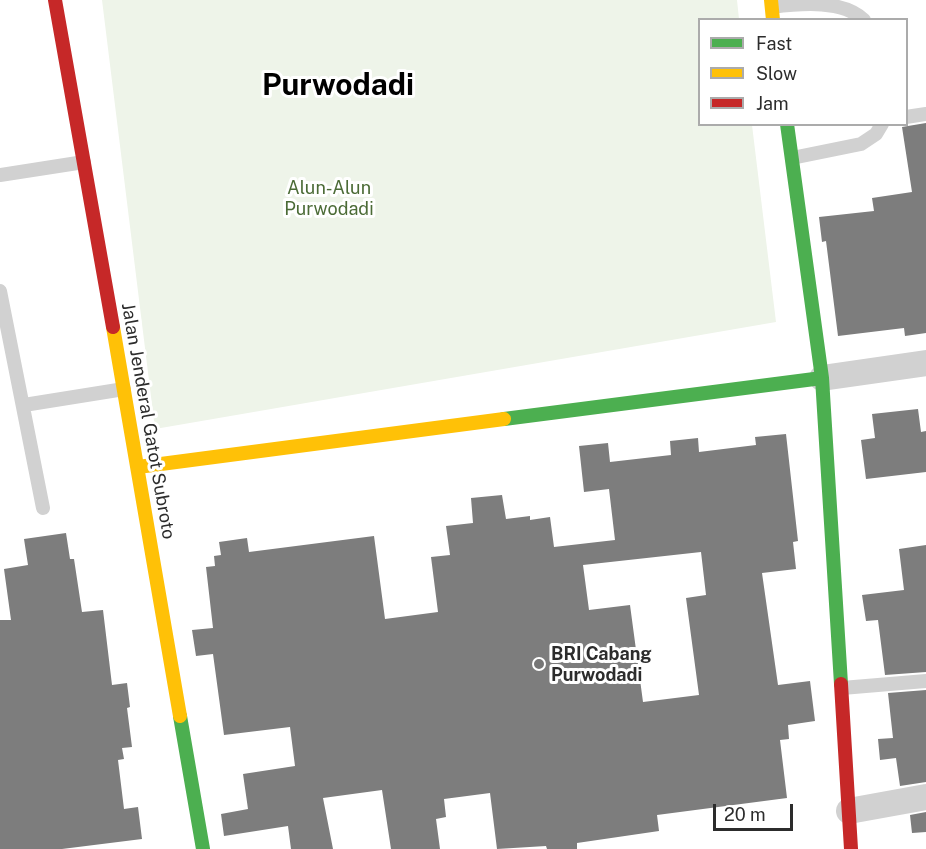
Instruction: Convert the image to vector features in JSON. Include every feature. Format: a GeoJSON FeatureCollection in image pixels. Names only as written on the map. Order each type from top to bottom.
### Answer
{"type":"FeatureCollection","features":[{"type":"Feature","properties":{"kind":"main road","name":"Jalan Jenderal Gatot Subroto"},"geometry":{"type":"LineString","coordinates":[[55,0],[203,849]]}},
{"type":"Feature","properties":{"kind":"main road"},"geometry":{"type":"LineString","coordinates":[[788,126],[822,378],[851,849]]}},
{"type":"Feature","properties":{"kind":"main road"},"geometry":{"type":"LineString","coordinates":[[138,467],[822,378]]}},
{"type":"Feature","properties":{"kind":"street"},"geometry":{"type":"LineString","coordinates":[[822,378],[926,363]]}},
{"type":"Feature","properties":{"kind":"street"},"geometry":{"type":"LineString","coordinates":[[849,811],[926,797]]}},
{"type":"Feature","properties":{"kind":"lane"},"geometry":{"type":"LineString","coordinates":[[772,9],[840,1],[858,11],[863,18]]}},
{"type":"Feature","properties":{"kind":"lane"},"geometry":{"type":"LineString","coordinates":[[908,117],[926,114]]}},
{"type":"Feature","properties":{"kind":"lane"},"geometry":{"type":"LineString","coordinates":[[792,158],[861,144],[876,134],[881,126]]}},
{"type":"Feature","properties":{"kind":"lane"},"geometry":{"type":"LineString","coordinates":[[0,175],[84,162]]}},
{"type":"Feature","properties":{"kind":"lane"},"geometry":{"type":"LineString","coordinates":[[0,291],[43,508]]}},
{"type":"Feature","properties":{"kind":"lane"},"geometry":{"type":"LineString","coordinates":[[24,405],[124,389]]}},
{"type":"Feature","properties":{"kind":"lane"},"geometry":{"type":"LineString","coordinates":[[842,688],[926,681]]}},
{"type":"Feature","properties":{"kind":"green space","name":"Alun-Alun Purwodadi"},"geometry":{"type":"Polygon","coordinates":[[[102,0],[737,0],[739,18],[698,18],[698,126],[752,126],[776,322],[155,429],[102,0]]]}},
{"type":"Feature","properties":{"kind":"building"},"geometry":{"type":"Polygon","coordinates":[[[926,123],[926,333],[905,336],[904,328],[838,336],[826,241],[822,242],[819,217],[874,211],[872,198],[912,192],[902,127],[926,123]]]}},
{"type":"Feature","properties":{"kind":"building"},"geometry":{"type":"Polygon","coordinates":[[[918,409],[921,432],[926,431],[926,472],[866,479],[861,440],[875,438],[872,414],[918,409]]]}},
{"type":"Feature","properties":{"kind":"building"},"geometry":{"type":"Polygon","coordinates":[[[786,434],[798,541],[793,542],[796,569],[762,573],[778,685],[810,681],[815,721],[788,725],[789,739],[780,740],[787,798],[657,815],[659,831],[577,843],[577,849],[547,849],[546,846],[497,849],[490,793],[444,799],[446,817],[436,819],[440,849],[391,849],[382,790],[323,798],[333,849],[291,849],[288,826],[224,836],[221,814],[248,809],[243,774],[295,766],[290,727],[224,735],[213,654],[196,656],[192,630],[213,628],[206,567],[215,566],[214,556],[221,555],[219,542],[247,538],[249,552],[374,536],[385,619],[438,612],[431,557],[450,555],[446,526],[473,523],[471,498],[502,495],[506,519],[530,516],[530,520],[550,517],[554,547],[615,540],[609,489],[584,492],[579,446],[608,443],[610,462],[671,455],[670,441],[698,438],[699,452],[756,445],[755,437],[786,434]],[[701,552],[583,565],[589,610],[630,605],[643,702],[699,695],[686,598],[706,595],[701,552]]]}},
{"type":"Feature","properties":{"kind":"building"},"geometry":{"type":"Polygon","coordinates":[[[66,533],[70,559],[74,559],[82,612],[103,610],[112,685],[127,683],[130,707],[127,708],[132,747],[122,748],[124,759],[118,760],[124,809],[138,807],[142,839],[62,849],[0,849],[0,620],[11,620],[4,569],[28,565],[24,539],[66,533]]]}},
{"type":"Feature","properties":{"kind":"building"},"geometry":{"type":"Polygon","coordinates":[[[926,545],[926,672],[885,675],[878,620],[866,621],[862,595],[904,590],[899,549],[926,545]]]}},
{"type":"Feature","properties":{"kind":"building"},"geometry":{"type":"Polygon","coordinates":[[[926,690],[926,782],[900,786],[896,758],[880,760],[878,739],[893,738],[888,693],[926,690]]]}},
{"type":"Feature","properties":{"kind":"building"},"geometry":{"type":"Polygon","coordinates":[[[926,812],[926,832],[912,833],[910,815],[926,812]]]}},
{"type":"Feature","properties":{"kind":"traffic: fast"},"geometry":{"type":"LineString","coordinates":[[787,126],[822,378],[841,684]]}},
{"type":"Feature","properties":{"kind":"traffic: fast"},"geometry":{"type":"LineString","coordinates":[[504,419],[822,378]]}},
{"type":"Feature","properties":{"kind":"traffic: fast"},"geometry":{"type":"LineString","coordinates":[[180,716],[203,849]]}},
{"type":"Feature","properties":{"kind":"traffic: slow"},"geometry":{"type":"LineString","coordinates":[[771,0],[773,18]]}},
{"type":"Feature","properties":{"kind":"traffic: slow"},"geometry":{"type":"LineString","coordinates":[[113,327],[180,716]]}},
{"type":"Feature","properties":{"kind":"traffic: slow"},"geometry":{"type":"LineString","coordinates":[[138,467],[504,419]]}},
{"type":"Feature","properties":{"kind":"traffic: jam"},"geometry":{"type":"LineString","coordinates":[[55,0],[113,327]]}},
{"type":"Feature","properties":{"kind":"traffic: jam"},"geometry":{"type":"LineString","coordinates":[[841,684],[851,849]]}},
{"type":"Feature","properties":{"kind":"place","name":"BRI Cabang Purwodadi"},"geometry":{"type":"Point","coordinates":[539,664]}},
{"type":"Feature","properties":{"kind":"district","name":"Purwodadi"},"geometry":{"type":"Point","coordinates":[338,86]}}]}
